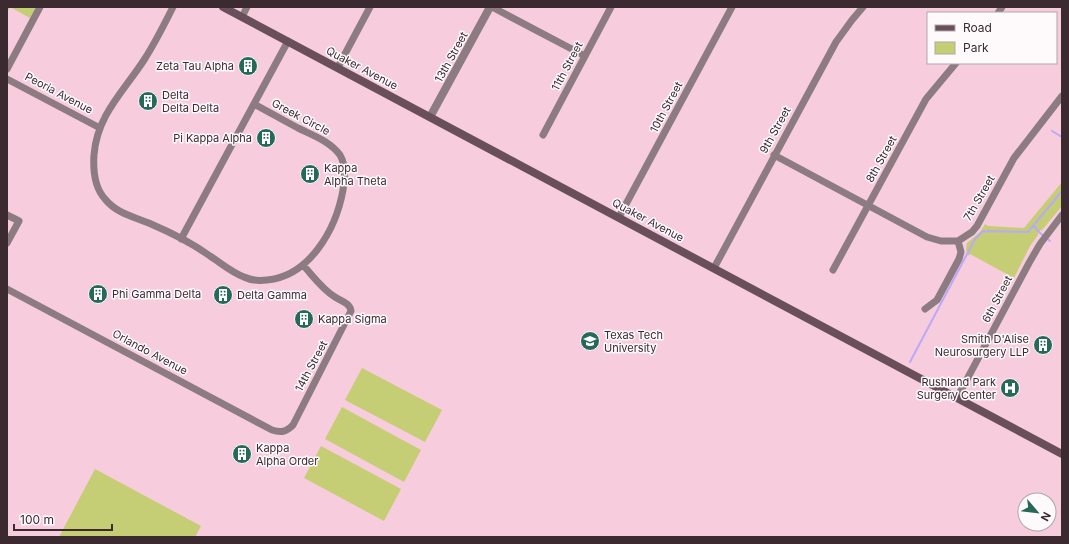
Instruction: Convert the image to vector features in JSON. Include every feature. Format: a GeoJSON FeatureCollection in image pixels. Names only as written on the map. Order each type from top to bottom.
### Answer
{"type":"FeatureCollection","features":[{"type":"Feature","properties":{"kind":"main road","name":"Quaker Avenue"},"geometry":{"type":"LineString","coordinates":[[223,7],[1062,454]]}},
{"type":"Feature","properties":{"kind":"street"},"geometry":{"type":"LineString","coordinates":[[7,69],[40,7]]}},
{"type":"Feature","properties":{"kind":"street","name":"Greek Circle"},"geometry":{"type":"LineString","coordinates":[[173,7],[144,61],[111,105],[100,128],[94,154],[94,169],[99,190],[113,207],[124,214],[152,224],[181,239],[246,278],[266,280],[280,278],[303,265],[326,238],[335,220],[341,201],[345,173],[344,163],[339,154],[325,142],[254,104]]}},
{"type":"Feature","properties":{"kind":"street"},"geometry":{"type":"LineString","coordinates":[[242,17],[247,7]]}},
{"type":"Feature","properties":{"kind":"street"},"geometry":{"type":"LineString","coordinates":[[338,68],[370,7]]}},
{"type":"Feature","properties":{"kind":"street"},"geometry":{"type":"LineString","coordinates":[[491,7],[584,56]]}},
{"type":"Feature","properties":{"kind":"street","name":"13th Street"},"geometry":{"type":"LineString","coordinates":[[430,117],[491,7]]}},
{"type":"Feature","properties":{"kind":"street","name":"11th Street"},"geometry":{"type":"LineString","coordinates":[[543,135],[611,7]]}},
{"type":"Feature","properties":{"kind":"street","name":"10th Street"},"geometry":{"type":"LineString","coordinates":[[619,217],[732,7]]}},
{"type":"Feature","properties":{"kind":"street","name":"9th Street"},"geometry":{"type":"LineString","coordinates":[[714,268],[836,42],[863,7]]}},
{"type":"Feature","properties":{"kind":"street","name":"Greek Circle"},"geometry":{"type":"LineString","coordinates":[[181,239],[288,41]]}},
{"type":"Feature","properties":{"kind":"street","name":"8th Street"},"geometry":{"type":"LineString","coordinates":[[833,270],[926,98],[955,64]]}},
{"type":"Feature","properties":{"kind":"street","name":"Peoria Avenue"},"geometry":{"type":"LineString","coordinates":[[7,79],[100,128]]}},
{"type":"Feature","properties":{"kind":"street","name":"7th Street"},"geometry":{"type":"LineString","coordinates":[[958,241],[972,232],[977,226],[1014,158],[1062,96]]}},
{"type":"Feature","properties":{"kind":"street"},"geometry":{"type":"LineString","coordinates":[[774,155],[927,237],[941,241],[958,241],[961,252],[959,259],[937,300],[925,309]]}},
{"type":"Feature","properties":{"kind":"street"},"geometry":{"type":"LineString","coordinates":[[7,215],[19,221],[7,243]]}},
{"type":"Feature","properties":{"kind":"street","name":"6th Street"},"geometry":{"type":"LineString","coordinates":[[957,398],[1029,263],[1040,244],[1062,215]]}},
{"type":"Feature","properties":{"kind":"street","name":"14th Street"},"geometry":{"type":"LineString","coordinates":[[283,432],[288,430],[293,425],[351,314],[350,306],[326,290],[303,265]]}},
{"type":"Feature","properties":{"kind":"street","name":"Orlando Avenue"},"geometry":{"type":"LineString","coordinates":[[7,289],[272,430],[283,432]]}},
{"type":"Feature","properties":{"kind":"green space"},"geometry":{"type":"Polygon","coordinates":[[[10,7],[36,7],[30,18],[10,7]]]}},
{"type":"Feature","properties":{"kind":"green space"},"geometry":{"type":"Polygon","coordinates":[[[1062,182],[1062,206],[1042,230],[1038,231],[1038,235],[1030,246],[1014,278],[970,254],[968,256],[966,249],[967,243],[980,232],[985,224],[988,226],[1024,228],[1062,182]]]}},
{"type":"Feature","properties":{"kind":"green space"},"geometry":{"type":"Polygon","coordinates":[[[362,368],[442,410],[425,442],[345,400],[362,368]]]}},
{"type":"Feature","properties":{"kind":"green space"},"geometry":{"type":"Polygon","coordinates":[[[342,407],[421,450],[404,482],[325,439],[342,407]]]}},
{"type":"Feature","properties":{"kind":"green space"},"geometry":{"type":"Polygon","coordinates":[[[321,446],[401,489],[384,521],[304,478],[321,446]]]}},
{"type":"Feature","properties":{"kind":"green space"},"geometry":{"type":"Polygon","coordinates":[[[95,469],[201,526],[195,537],[59,537],[95,469]]]}},
{"type":"Feature","properties":{"kind":"waterway"},"geometry":{"type":"LineString","coordinates":[[1052,131],[1062,137]]}},
{"type":"Feature","properties":{"kind":"waterway"},"geometry":{"type":"LineString","coordinates":[[910,362],[975,239],[983,231],[1028,232],[1062,191]]}},
{"type":"Feature","properties":{"kind":"waterway"},"geometry":{"type":"LineString","coordinates":[[1034,226],[1050,241]]}},
{"type":"Feature","properties":{"kind":"place","name":"Zeta Tau Alpha"},"geometry":{"type":"Point","coordinates":[248,66]}},
{"type":"Feature","properties":{"kind":"place","name":"Delta Delta Delta"},"geometry":{"type":"Point","coordinates":[148,101]}},
{"type":"Feature","properties":{"kind":"place","name":"Pi Kappa Alpha"},"geometry":{"type":"Point","coordinates":[266,138]}},
{"type":"Feature","properties":{"kind":"place","name":"Kappa Alpha Theta"},"geometry":{"type":"Point","coordinates":[310,174]}},
{"type":"Feature","properties":{"kind":"place","name":"Phi Gamma Delta"},"geometry":{"type":"Point","coordinates":[98,294]}},
{"type":"Feature","properties":{"kind":"place","name":"Delta Gamma"},"geometry":{"type":"Point","coordinates":[223,295]}},
{"type":"Feature","properties":{"kind":"place","name":"Kappa Sigma"},"geometry":{"type":"Point","coordinates":[304,319]}},
{"type":"Feature","properties":{"kind":"place","name":"Texas Tech University"},"geometry":{"type":"Point","coordinates":[590,341]}},
{"type":"Feature","properties":{"kind":"place","name":"Smith D'Alise Neurosurgery LLP"},"geometry":{"type":"Point","coordinates":[1043,345]}},
{"type":"Feature","properties":{"kind":"place","name":"Rushland Park Surgery Center"},"geometry":{"type":"Point","coordinates":[1010,388]}},
{"type":"Feature","properties":{"kind":"place","name":"Kappa Alpha Order"},"geometry":{"type":"Point","coordinates":[242,454]}}]}
